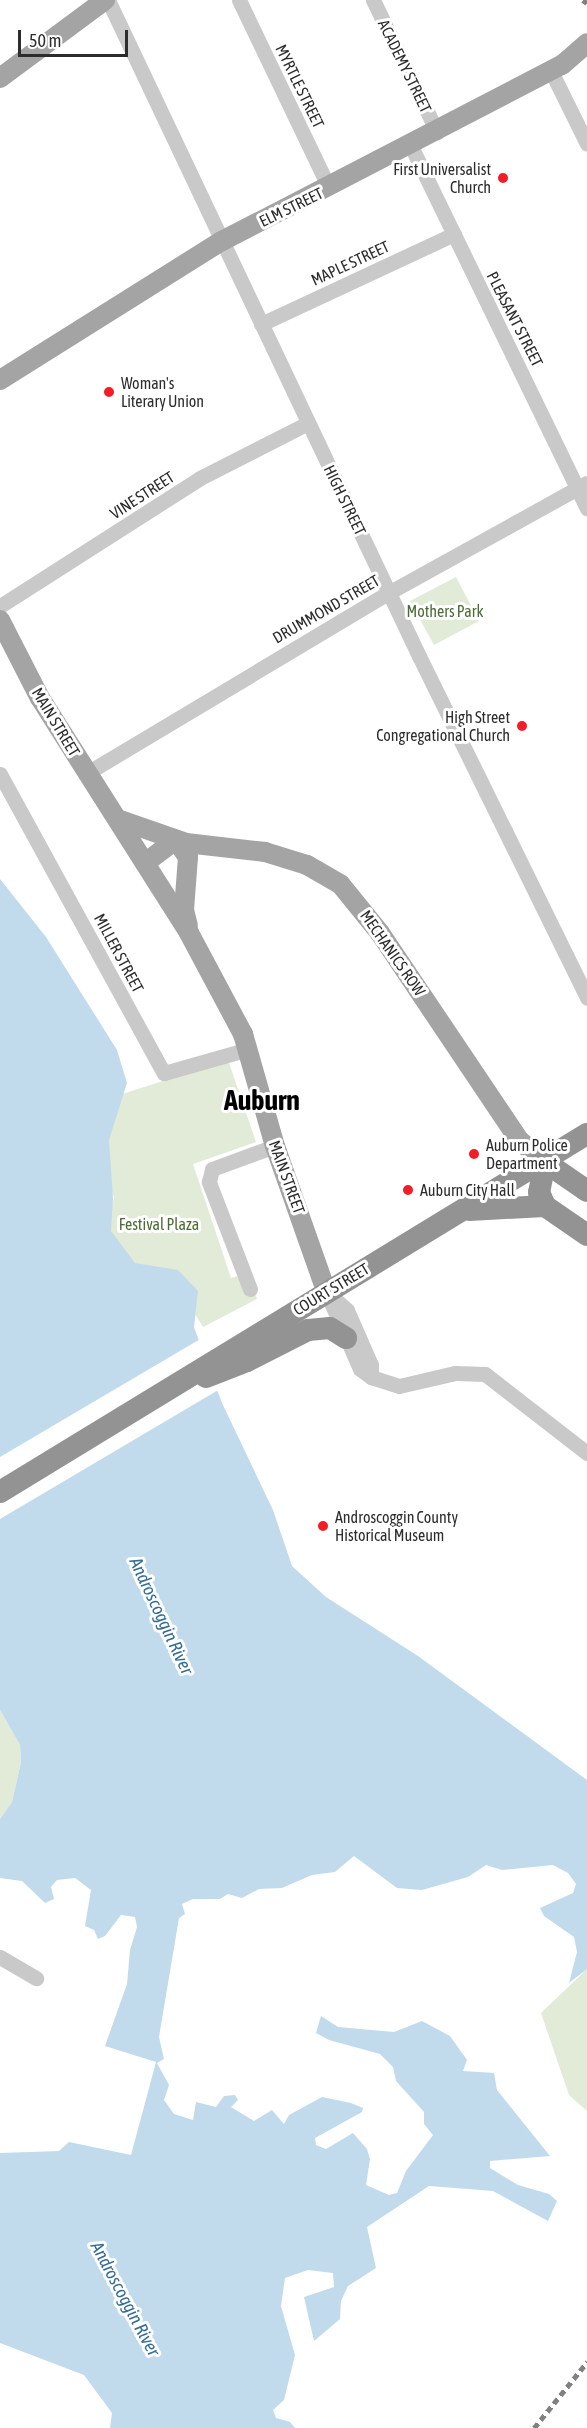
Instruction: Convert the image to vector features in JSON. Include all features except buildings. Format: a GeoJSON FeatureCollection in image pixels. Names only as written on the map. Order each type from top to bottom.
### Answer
{"type":"FeatureCollection","features":[{"type":"Feature","properties":{"kind":"highway","name":"COURT STREET"},"geometry":{"type":"LineString","coordinates":[[0,1492],[172,1387],[243,1354],[326,1291],[545,1162],[587,1134]]}},
{"type":"Feature","properties":{"kind":"highway"},"geometry":{"type":"LineString","coordinates":[[587,1191],[545,1162],[539,1192],[545,1206],[587,1235]]}},
{"type":"Feature","properties":{"kind":"highway"},"geometry":{"type":"LineString","coordinates":[[462,1211],[545,1206]]}},
{"type":"Feature","properties":{"kind":"highway"},"geometry":{"type":"LineString","coordinates":[[243,1354],[308,1330],[330,1328],[346,1338]]}},
{"type":"Feature","properties":{"kind":"main road"},"geometry":{"type":"LineString","coordinates":[[0,78],[106,1]]}},
{"type":"Feature","properties":{"kind":"main road","name":"ELM STREET"},"geometry":{"type":"LineString","coordinates":[[0,380],[222,241],[411,146],[551,71],[587,43]]}},
{"type":"Feature","properties":{"kind":"main road","name":"MAIN STREET"},"geometry":{"type":"LineString","coordinates":[[0,620],[40,698],[87,773],[120,819],[124,834],[189,933],[248,1049],[275,1146],[326,1291]]}},
{"type":"Feature","properties":{"kind":"main road"},"geometry":{"type":"LineString","coordinates":[[120,819],[176,840]]}},
{"type":"Feature","properties":{"kind":"main road"},"geometry":{"type":"LineString","coordinates":[[145,863],[176,840]]}},
{"type":"Feature","properties":{"kind":"main road","name":"MAIN STREET"},"geometry":{"type":"LineString","coordinates":[[176,840],[188,857],[184,910],[189,933]]}},
{"type":"Feature","properties":{"kind":"main road","name":"MECHANICS ROW"},"geometry":{"type":"LineString","coordinates":[[176,840],[265,852],[307,865],[341,885],[380,933],[520,1141],[545,1162]]}},
{"type":"Feature","properties":{"kind":"street","name":"MYRTLE STREET"},"geometry":{"type":"LineString","coordinates":[[239,0],[329,188]]}},
{"type":"Feature","properties":{"kind":"street","name":"ACADEMY STREET"},"geometry":{"type":"LineString","coordinates":[[373,0],[437,132]]}},
{"type":"Feature","properties":{"kind":"street","name":"HIGH STREET"},"geometry":{"type":"LineString","coordinates":[[106,1],[587,998]]}},
{"type":"Feature","properties":{"kind":"street"},"geometry":{"type":"LineString","coordinates":[[551,71],[587,144]]}},
{"type":"Feature","properties":{"kind":"street","name":"PLEASANT STREET"},"geometry":{"type":"LineString","coordinates":[[411,146],[582,485],[587,509]]}},
{"type":"Feature","properties":{"kind":"street","name":"MAPLE STREET"},"geometry":{"type":"LineString","coordinates":[[261,324],[454,234]]}},
{"type":"Feature","properties":{"kind":"street","name":"VINE STREET"},"geometry":{"type":"LineString","coordinates":[[0,606],[200,478],[308,423]]}},
{"type":"Feature","properties":{"kind":"street","name":"DRUMMOND STREET"},"geometry":{"type":"LineString","coordinates":[[87,773],[390,592],[582,485]]}},
{"type":"Feature","properties":{"kind":"street","name":"MILLER STREET"},"geometry":{"type":"LineString","coordinates":[[0,774],[164,1073],[248,1049]]}},
{"type":"Feature","properties":{"kind":"street"},"geometry":{"type":"LineString","coordinates":[[249,1289],[209,1182],[212,1169],[275,1146]]}},
{"type":"Feature","properties":{"kind":"street"},"geometry":{"type":"LineString","coordinates":[[326,1291],[360,1369],[371,1377],[399,1386],[455,1373],[484,1374],[587,1453]]}},
{"type":"Feature","properties":{"kind":"street"},"geometry":{"type":"LineString","coordinates":[[326,1291],[347,1310],[371,1365],[371,1377]]}},
{"type":"Feature","properties":{"kind":"street"},"geometry":{"type":"LineString","coordinates":[[0,1957],[36,1978]]}},
{"type":"Feature","properties":{"kind":"green space","name":"Mothers Park"},"geometry":{"type":"Polygon","coordinates":[[[456,577],[479,621],[434,645],[410,601],[456,577]]]}},
{"type":"Feature","properties":{"kind":"green space","name":"Festival Plaza"},"geometry":{"type":"Polygon","coordinates":[[[228,1060],[256,1142],[193,1164],[231,1278],[248,1273],[257,1299],[203,1327],[190,1306],[112,1260],[109,1218],[114,1197],[101,1163],[110,1098],[228,1060]]]}},
{"type":"Feature","properties":{"kind":"green space"},"geometry":{"type":"Polygon","coordinates":[[[0,1710],[20,1745],[21,1762],[12,1802],[0,1819],[0,1710]]]}},
{"type":"Feature","properties":{"kind":"green space"},"geometry":{"type":"Polygon","coordinates":[[[587,1969],[587,2111],[569,2095],[541,2013],[587,1969]]]}},
{"type":"Feature","properties":{"kind":"water","name":"Androscoggin River"},"geometry":{"type":"Polygon","coordinates":[[[0,879],[46,937],[117,1050],[127,1083],[109,1140],[113,1198],[111,1231],[135,1263],[178,1270],[198,1291],[194,1327],[222,1403],[273,1510],[292,1566],[326,1597],[418,1656],[587,1780],[587,1969],[569,1983],[577,1952],[574,1937],[544,1916],[540,1908],[573,1893],[576,1884],[568,1873],[553,1865],[502,1870],[486,1865],[468,1877],[422,1890],[397,1888],[354,1856],[335,1872],[312,1875],[282,1888],[259,1889],[242,1898],[228,1894],[220,1899],[193,1899],[182,1904],[185,1914],[179,1918],[159,2037],[164,2059],[157,2063],[169,2085],[164,2100],[174,2114],[193,2120],[196,2102],[216,2107],[224,2096],[235,2095],[238,2100],[231,2107],[254,2121],[272,2110],[284,2124],[289,2115],[322,2097],[351,2103],[363,2108],[362,2112],[315,2138],[316,2145],[326,2149],[353,2133],[367,2149],[370,2159],[366,2185],[389,2195],[397,2193],[406,2171],[433,2135],[424,2124],[424,2112],[396,2081],[393,2067],[380,2054],[329,2040],[316,2033],[321,2016],[338,2027],[394,2032],[422,2021],[450,2036],[467,2060],[463,2071],[494,2073],[497,2090],[550,2156],[490,2161],[490,2168],[518,2185],[549,2194],[557,2201],[548,2221],[493,2191],[429,2186],[367,2227],[376,2268],[348,2286],[341,2301],[340,2319],[314,2341],[304,2297],[334,2287],[333,2273],[308,2270],[285,2278],[281,2306],[295,2355],[284,2400],[273,2410],[276,2418],[290,2422],[295,2428],[110,2428],[112,2413],[84,2375],[0,2343],[0,2153],[59,2151],[69,2142],[131,2155],[156,2062],[105,2046],[127,1984],[130,1950],[137,1927],[135,1917],[121,1915],[105,1936],[98,1939],[94,1930],[85,1926],[91,1890],[75,1878],[57,1880],[51,1887],[54,1899],[45,1903],[22,1881],[0,1878],[0,1819],[12,1802],[21,1762],[20,1745],[0,1710],[0,879]]]}},
{"type":"Feature","properties":{"kind":"pier"},"geometry":{"type":"Polygon","coordinates":[[[202,1338],[220,1389],[0,1519],[0,1457],[202,1338]]]}},
{"type":"Feature","properties":{"kind":"railway"},"geometry":{"type":"LineString","coordinates":[[583,0],[587,3]]}},
{"type":"Feature","properties":{"kind":"railway"},"geometry":{"type":"LineString","coordinates":[[534,2428],[587,2362]]}},
{"type":"Feature","properties":{"kind":"place","name":"First Universalist Church"},"geometry":{"type":"Point","coordinates":[503,178]}},
{"type":"Feature","properties":{"kind":"place","name":"Woman's Literary Union"},"geometry":{"type":"Point","coordinates":[109,392]}},
{"type":"Feature","properties":{"kind":"place","name":"High Street Congregational Church"},"geometry":{"type":"Point","coordinates":[522,726]}},
{"type":"Feature","properties":{"kind":"place","name":"Auburn Police Department"},"geometry":{"type":"Point","coordinates":[474,1154]}},
{"type":"Feature","properties":{"kind":"place","name":"Auburn City Hall"},"geometry":{"type":"Point","coordinates":[408,1190]}},
{"type":"Feature","properties":{"kind":"place","name":"Androscoggin County Historical Museum"},"geometry":{"type":"Point","coordinates":[323,1526]}},
{"type":"Feature","properties":{"kind":"district","name":"Auburn"},"geometry":{"type":"Point","coordinates":[262,1100]}}]}
